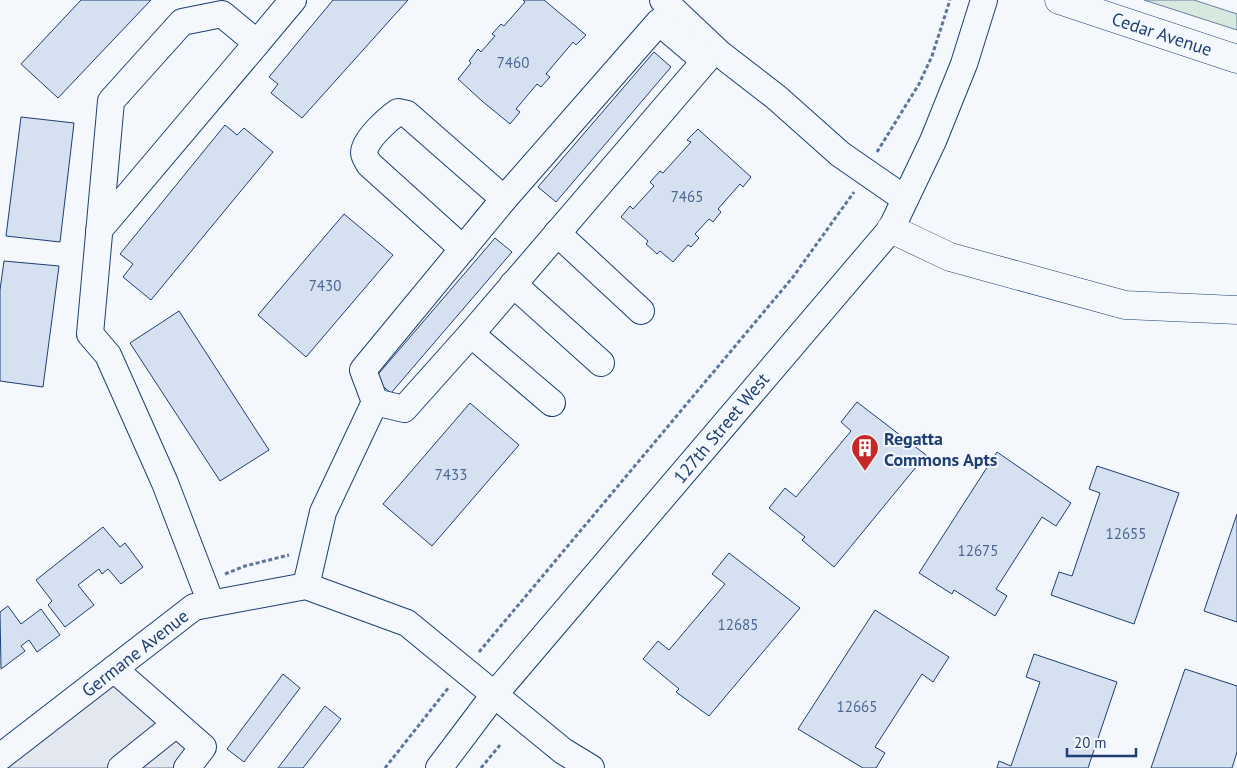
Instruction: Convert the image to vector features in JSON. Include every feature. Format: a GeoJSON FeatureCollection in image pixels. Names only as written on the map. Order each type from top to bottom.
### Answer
{"type":"FeatureCollection","features":[{"type":"Feature","properties":{"kind":"highway","name":"Cedar Avenue"},"geometry":{"type":"LineString","coordinates":[[1059,0],[1237,59]]}},
{"type":"Feature","properties":{"kind":"highway"},"geometry":{"type":"LineString","coordinates":[[891,229],[950,257],[1125,305],[1237,310]]}},
{"type":"Feature","properties":{"kind":"street"},"geometry":{"type":"LineString","coordinates":[[99,230],[293,0]]}},
{"type":"Feature","properties":{"kind":"street"},"geometry":{"type":"LineString","coordinates":[[663,0],[719,53],[776,97],[840,154],[905,199]]}},
{"type":"Feature","properties":{"kind":"street","name":"127th Street West"},"geometry":{"type":"LineString","coordinates":[[439,768],[494,695],[891,229],[933,141],[964,64],[984,0]]}},
{"type":"Feature","properties":{"kind":"street"},"geometry":{"type":"LineString","coordinates":[[207,593],[165,483],[108,355],[90,334],[99,230],[111,101],[182,22],[222,14],[257,43]]}},
{"type":"Feature","properties":{"kind":"street"},"geometry":{"type":"LineString","coordinates":[[375,402],[404,409],[471,334],[705,61],[659,22],[504,199],[363,370],[375,402],[323,512],[306,586],[407,623],[563,751],[591,768]]}},
{"type":"Feature","properties":{"kind":"street"},"geometry":{"type":"LineString","coordinates":[[463,249],[369,164],[364,154],[366,145],[386,121],[398,112],[407,114],[504,199]]}},
{"type":"Feature","properties":{"kind":"street"},"geometry":{"type":"LineString","coordinates":[[557,233],[641,311]]}},
{"type":"Feature","properties":{"kind":"street"},"geometry":{"type":"LineString","coordinates":[[512,284],[601,363]]}},
{"type":"Feature","properties":{"kind":"street"},"geometry":{"type":"LineString","coordinates":[[471,334],[552,403]]}},
{"type":"Feature","properties":{"kind":"street","name":"Germane Avenue"},"geometry":{"type":"LineString","coordinates":[[0,758],[194,606],[207,593],[306,586]]}},
{"type":"Feature","properties":{"kind":"street"},"geometry":{"type":"LineString","coordinates":[[114,669],[203,747],[187,768]]}},
{"type":"Feature","properties":{"kind":"street"},"geometry":{"type":"LineString","coordinates":[[121,768],[176,724]]}},
{"type":"Feature","properties":{"kind":"path"},"geometry":{"type":"LineString","coordinates":[[385,768],[464,670],[793,277],[866,172],[919,84],[932,56],[950,0]]}},
{"type":"Feature","properties":{"kind":"path"},"geometry":{"type":"LineString","coordinates":[[207,593],[245,566],[289,555]]}},
{"type":"Feature","properties":{"kind":"path"},"geometry":{"type":"LineString","coordinates":[[481,768],[500,745]]}},
{"type":"Feature","properties":{"kind":"shaded area"},"geometry":{"type":"Polygon","coordinates":[[[1144,0],[1194,0],[1237,14],[1237,30],[1144,0]]]}},
{"type":"Feature","properties":{"kind":"shaded area"},"geometry":{"type":"Polygon","coordinates":[[[113,677],[192,750],[185,768],[0,768],[113,677]]]}},
{"type":"Feature","properties":{"kind":"building"},"geometry":{"type":"Polygon","coordinates":[[[81,0],[151,0],[58,98],[21,64],[81,0]]]}},
{"type":"Feature","properties":{"kind":"building"},"geometry":{"type":"Polygon","coordinates":[[[333,0],[408,0],[302,118],[271,93],[278,84],[269,77],[333,0]]]}},
{"type":"Feature","properties":{"kind":"building"},"geometry":{"type":"Polygon","coordinates":[[[523,0],[544,0],[586,35],[576,45],[573,42],[546,74],[550,77],[541,87],[537,84],[516,109],[520,112],[510,124],[458,79],[471,63],[469,61],[478,49],[481,52],[495,36],[492,34],[501,24],[504,26],[525,2],[523,0]]]}},
{"type":"Feature","properties":{"kind":"building"},"geometry":{"type":"Polygon","coordinates":[[[654,52],[671,67],[556,202],[538,187],[654,52]]]}},
{"type":"Feature","properties":{"kind":"building"},"geometry":{"type":"Polygon","coordinates":[[[21,117],[74,123],[60,242],[6,236],[21,117]]]}},
{"type":"Feature","properties":{"kind":"building"},"geometry":{"type":"Polygon","coordinates":[[[225,125],[237,135],[244,128],[273,152],[151,300],[123,277],[133,264],[120,254],[225,125]]]}},
{"type":"Feature","properties":{"kind":"building"},"geometry":{"type":"Polygon","coordinates":[[[698,129],[751,177],[743,187],[740,184],[718,209],[721,212],[713,222],[709,219],[695,234],[699,238],[691,247],[688,245],[673,262],[660,251],[657,254],[646,244],[648,241],[621,217],[630,206],[633,209],[654,186],[650,182],[660,171],[663,173],[691,142],[687,140],[698,129]]]}},
{"type":"Feature","properties":{"kind":"building"},"geometry":{"type":"Polygon","coordinates":[[[344,214],[393,255],[306,357],[258,315],[344,214]]]}},
{"type":"Feature","properties":{"kind":"building"},"geometry":{"type":"Polygon","coordinates":[[[495,238],[512,252],[391,393],[374,379],[495,238]]]}},
{"type":"Feature","properties":{"kind":"building"},"geometry":{"type":"Polygon","coordinates":[[[4,261],[59,266],[43,387],[0,381],[0,290],[4,261]]]}},
{"type":"Feature","properties":{"kind":"building"},"geometry":{"type":"Polygon","coordinates":[[[179,311],[269,450],[220,481],[130,343],[179,311]]]}},
{"type":"Feature","properties":{"kind":"building","name":"Regatta Commons Apts"},"geometry":{"type":"Polygon","coordinates":[[[857,402],[926,455],[834,567],[802,540],[805,537],[769,508],[785,488],[796,497],[851,431],[841,422],[857,402]]]}},
{"type":"Feature","properties":{"kind":"building"},"geometry":{"type":"Polygon","coordinates":[[[470,403],[519,445],[432,546],[383,504],[470,403]]]}},
{"type":"Feature","properties":{"kind":"building","name":"Regatta Commons Apts"},"geometry":{"type":"Polygon","coordinates":[[[997,452],[1071,503],[1056,526],[1042,517],[996,589],[1007,596],[995,616],[954,590],[952,594],[919,573],[997,452]]]}},
{"type":"Feature","properties":{"kind":"building"},"geometry":{"type":"Polygon","coordinates":[[[1097,466],[1179,493],[1134,624],[1051,595],[1059,572],[1072,576],[1100,493],[1089,489],[1097,466]]]}},
{"type":"Feature","properties":{"kind":"building"},"geometry":{"type":"Polygon","coordinates":[[[1237,514],[1237,622],[1204,611],[1237,514]]]}},
{"type":"Feature","properties":{"kind":"building"},"geometry":{"type":"Polygon","coordinates":[[[103,527],[120,547],[125,543],[143,567],[121,584],[108,569],[102,574],[99,569],[78,585],[94,605],[65,627],[48,605],[52,601],[36,580],[103,527]]]}},
{"type":"Feature","properties":{"kind":"building"},"geometry":{"type":"Polygon","coordinates":[[[729,553],[800,608],[709,716],[676,692],[679,689],[643,659],[658,641],[669,650],[725,584],[712,574],[729,553]]]}},
{"type":"Feature","properties":{"kind":"building"},"geometry":{"type":"Polygon","coordinates":[[[8,606],[21,624],[41,609],[60,635],[37,652],[29,640],[21,646],[25,651],[1,669],[0,612],[8,606]]]}},
{"type":"Feature","properties":{"kind":"building"},"geometry":{"type":"Polygon","coordinates":[[[875,610],[949,657],[933,682],[922,674],[875,747],[885,753],[876,768],[863,768],[798,729],[875,610]]]}},
{"type":"Feature","properties":{"kind":"building"},"geometry":{"type":"Polygon","coordinates":[[[1034,654],[1117,682],[1088,768],[997,768],[999,761],[1011,766],[1040,682],[1026,677],[1034,654]]]}},
{"type":"Feature","properties":{"kind":"building"},"geometry":{"type":"Polygon","coordinates":[[[1185,669],[1237,686],[1237,752],[1232,768],[1151,768],[1185,669]]]}},
{"type":"Feature","properties":{"kind":"building"},"geometry":{"type":"Polygon","coordinates":[[[283,674],[300,688],[244,762],[227,749],[283,674]]]}},
{"type":"Feature","properties":{"kind":"building"},"geometry":{"type":"Polygon","coordinates":[[[325,706],[341,719],[303,768],[278,768],[325,706]]]}},
{"type":"Feature","properties":{"kind":"place","name":"Regatta Commons Apts"},"geometry":{"type":"Point","coordinates":[865,472]}}]}
